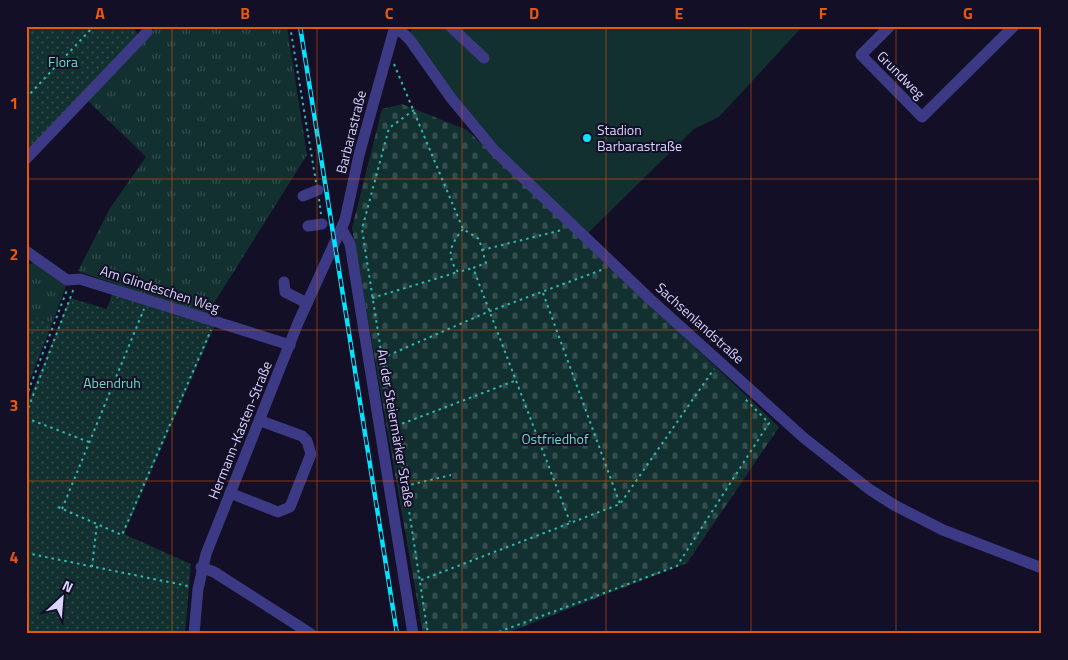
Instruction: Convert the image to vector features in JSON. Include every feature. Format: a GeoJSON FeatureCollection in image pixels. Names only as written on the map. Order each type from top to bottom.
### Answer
{"type":"FeatureCollection","features":[{"type":"Feature","properties":{"kind":"street"},"geometry":{"type":"LineString","coordinates":[[450,26],[484,58]]}},
{"type":"Feature","properties":{"kind":"street","name":"Grundweg"},"geometry":{"type":"LineString","coordinates":[[890,26],[861,55],[922,117],[1014,26]]}},
{"type":"Feature","properties":{"kind":"street","name":"Barbarastraße"},"geometry":{"type":"LineString","coordinates":[[334,244],[342,229],[394,28]]}},
{"type":"Feature","properties":{"kind":"street","name":"Sachsenlandstraße"},"geometry":{"type":"LineString","coordinates":[[394,28],[410,40],[451,98],[494,150],[650,299],[804,438],[869,489],[894,505],[943,530],[1042,568]]}},
{"type":"Feature","properties":{"kind":"street"},"geometry":{"type":"LineString","coordinates":[[26,159],[148,32]]}},
{"type":"Feature","properties":{"kind":"street"},"geometry":{"type":"LineString","coordinates":[[303,196],[318,190]]}},
{"type":"Feature","properties":{"kind":"street"},"geometry":{"type":"LineString","coordinates":[[308,226],[322,224]]}},
{"type":"Feature","properties":{"kind":"street","name":"An der Steiermärker Straße"},"geometry":{"type":"LineString","coordinates":[[342,229],[350,244],[413,634]]}},
{"type":"Feature","properties":{"kind":"street","name":"Hermann-Kasten-Straße"},"geometry":{"type":"LineString","coordinates":[[194,634],[202,567],[306,305],[334,244]]}},
{"type":"Feature","properties":{"kind":"street","name":"Am Glindeschen Weg"},"geometry":{"type":"LineString","coordinates":[[26,251],[64,278],[148,300],[290,345]]}},
{"type":"Feature","properties":{"kind":"street"},"geometry":{"type":"LineString","coordinates":[[284,282],[285,292],[306,305]]}},
{"type":"Feature","properties":{"kind":"street"},"geometry":{"type":"LineString","coordinates":[[274,293],[306,305]]}},
{"type":"Feature","properties":{"kind":"street"},"geometry":{"type":"LineString","coordinates":[[230,493],[278,512],[290,507],[311,454],[307,441],[302,436],[260,421]]}},
{"type":"Feature","properties":{"kind":"street"},"geometry":{"type":"LineString","coordinates":[[202,567],[214,572],[311,634]]}},
{"type":"Feature","properties":{"kind":"path"},"geometry":{"type":"LineString","coordinates":[[26,98],[94,26]]}},
{"type":"Feature","properties":{"kind":"path"},"geometry":{"type":"LineString","coordinates":[[290,26],[322,224]]}},
{"type":"Feature","properties":{"kind":"path"},"geometry":{"type":"LineString","coordinates":[[372,298],[473,268],[486,262],[479,239],[463,229],[395,65],[386,57]]}},
{"type":"Feature","properties":{"kind":"path"},"geometry":{"type":"LineString","coordinates":[[414,110],[389,128],[362,229],[382,358],[396,426],[428,634]]}},
{"type":"Feature","properties":{"kind":"path"},"geometry":{"type":"LineString","coordinates":[[458,272],[451,262],[451,244],[463,229]]}},
{"type":"Feature","properties":{"kind":"path"},"geometry":{"type":"LineString","coordinates":[[482,250],[561,229],[568,236]]}},
{"type":"Feature","properties":{"kind":"path"},"geometry":{"type":"LineString","coordinates":[[382,358],[490,311],[605,269],[597,262]]}},
{"type":"Feature","properties":{"kind":"path"},"geometry":{"type":"LineString","coordinates":[[473,268],[570,522]]}},
{"type":"Feature","properties":{"kind":"path"},"geometry":{"type":"LineString","coordinates":[[26,398],[74,280]]}},
{"type":"Feature","properties":{"kind":"path"},"geometry":{"type":"LineString","coordinates":[[26,414],[74,280]]}},
{"type":"Feature","properties":{"kind":"path"},"geometry":{"type":"LineString","coordinates":[[543,292],[620,504]]}},
{"type":"Feature","properties":{"kind":"path"},"geometry":{"type":"LineString","coordinates":[[62,509],[148,300]]}},
{"type":"Feature","properties":{"kind":"path"},"geometry":{"type":"LineString","coordinates":[[58,507],[122,535],[214,322]]}},
{"type":"Feature","properties":{"kind":"path"},"geometry":{"type":"LineString","coordinates":[[421,580],[620,504],[714,369]]}},
{"type":"Feature","properties":{"kind":"path"},"geometry":{"type":"LineString","coordinates":[[396,426],[517,380]]}},
{"type":"Feature","properties":{"kind":"path"},"geometry":{"type":"LineString","coordinates":[[493,634],[677,566],[769,423],[742,396]]}},
{"type":"Feature","properties":{"kind":"path"},"geometry":{"type":"LineString","coordinates":[[26,418],[89,442]]}},
{"type":"Feature","properties":{"kind":"path"},"geometry":{"type":"LineString","coordinates":[[405,486],[450,475]]}},
{"type":"Feature","properties":{"kind":"path"},"geometry":{"type":"LineString","coordinates":[[92,567],[97,524]]}},
{"type":"Feature","properties":{"kind":"path"},"geometry":{"type":"LineString","coordinates":[[26,553],[192,587]]}},
{"type":"Feature","properties":{"kind":"green space","name":"Flora"},"geometry":{"type":"Polygon","coordinates":[[[26,26],[132,26],[139,36],[26,154],[26,26]]]}},
{"type":"Feature","properties":{"kind":"green space"},"geometry":{"type":"Polygon","coordinates":[[[157,26],[287,26],[307,155],[206,316],[78,271],[110,208],[146,157],[86,99],[157,26]]]}},
{"type":"Feature","properties":{"kind":"green space","name":"Stadion Barbarastraße"},"geometry":{"type":"Polygon","coordinates":[[[412,26],[803,26],[719,117],[694,129],[587,234],[497,147],[448,89],[410,34],[412,26]]]}},
{"type":"Feature","properties":{"kind":"green space","name":"Ostfriedhof"},"geometry":{"type":"Polygon","coordinates":[[[402,104],[467,130],[779,427],[687,563],[504,634],[423,634],[352,228],[382,109],[402,104]]]}},
{"type":"Feature","properties":{"kind":"green space"},"geometry":{"type":"Polygon","coordinates":[[[36,261],[67,283],[52,324],[26,313],[26,266],[36,261]]]}},
{"type":"Feature","properties":{"kind":"green space","name":"Abendruh"},"geometry":{"type":"Polygon","coordinates":[[[113,292],[215,325],[124,534],[191,564],[185,634],[26,634],[26,407],[70,298],[107,309],[113,292]]]}},
{"type":"Feature","properties":{"kind":"green space"},"geometry":{"type":"Polygon","coordinates":[[[26,313],[52,324],[26,390],[26,313]]]}},
{"type":"Feature","properties":{"kind":"railway"},"geometry":{"type":"LineString","coordinates":[[300,26],[397,634]]}},
{"type":"Feature","properties":{"kind":"place","name":"Stadion Barbarastraße"},"geometry":{"type":"Point","coordinates":[587,138]}}]}
